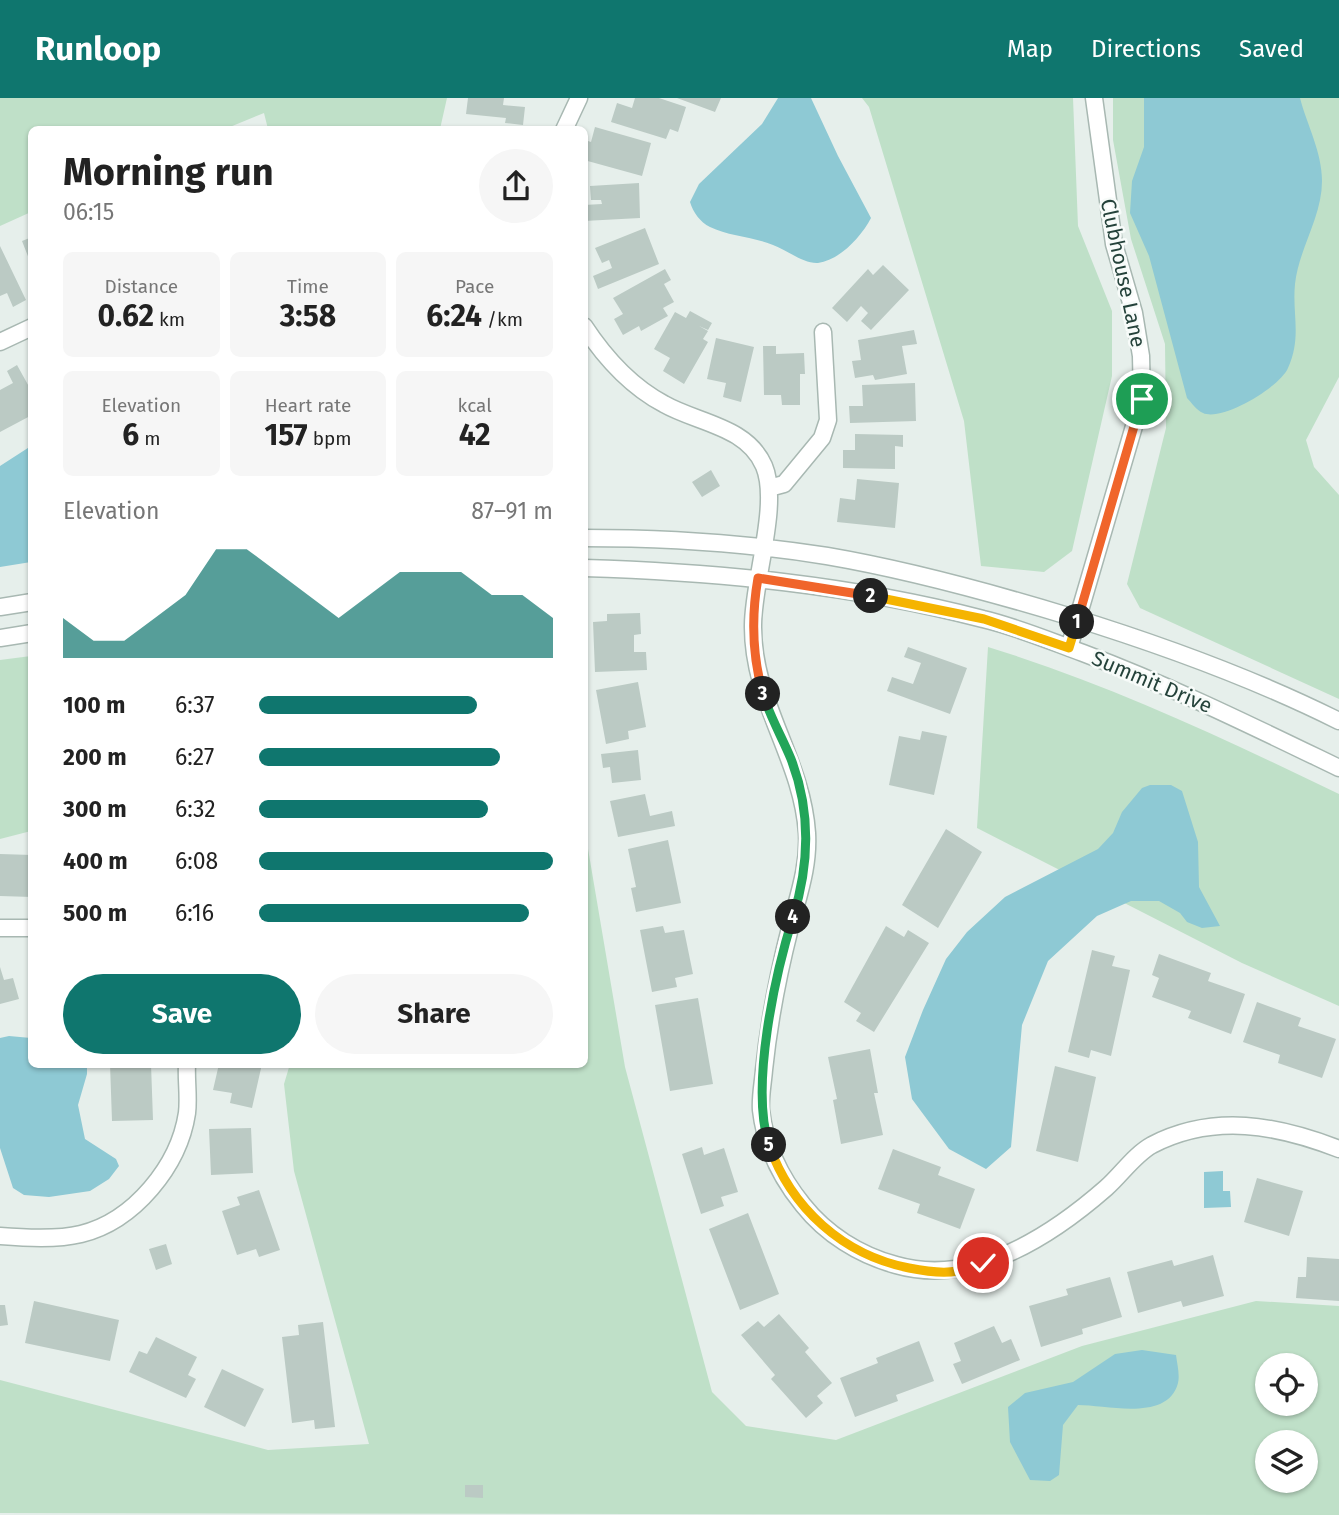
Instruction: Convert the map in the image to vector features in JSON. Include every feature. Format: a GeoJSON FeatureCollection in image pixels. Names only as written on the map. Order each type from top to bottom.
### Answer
{"type":"FeatureCollection","features":[{"type":"Feature","properties":{"kind":"street"},"geometry":{"type":"LineString","coordinates":[[566,126],[579,98]]}},
{"type":"Feature","properties":{"kind":"street","name":"Clubhouse Lane"},"geometry":{"type":"LineString","coordinates":[[1069,648],[1142,399],[1141,356],[1135,313],[1114,244],[1094,98]]}},
{"type":"Feature","properties":{"kind":"street"},"geometry":{"type":"LineString","coordinates":[[0,342],[28,329]]}},
{"type":"Feature","properties":{"kind":"street"},"geometry":{"type":"LineString","coordinates":[[588,332],[601,351],[641,390],[689,417],[733,433],[751,446],[764,466],[769,488],[753,621],[758,675],[766,706],[790,757],[800,787],[807,840],[804,883],[791,924],[773,1009],[761,1110],[774,1160],[793,1194],[810,1214],[828,1231],[873,1258],[919,1270],[957,1271],[1021,1246],[1057,1226],[1111,1184],[1140,1153],[1174,1136],[1199,1128],[1252,1125],[1279,1128],[1339,1149]]}},
{"type":"Feature","properties":{"kind":"street"},"geometry":{"type":"LineString","coordinates":[[769,488],[784,484],[822,438],[828,420],[824,332]]}},
{"type":"Feature","properties":{"kind":"street","name":"Summit Drive"},"geometry":{"type":"LineString","coordinates":[[588,538],[763,547],[827,556],[934,578],[1163,645],[1339,721]]}},
{"type":"Feature","properties":{"kind":"street","name":"Summit Drive"},"geometry":{"type":"LineString","coordinates":[[588,568],[758,578],[902,601],[984,619],[1069,648],[1190,695],[1339,768]]}},
{"type":"Feature","properties":{"kind":"street"},"geometry":{"type":"LineString","coordinates":[[0,607],[28,603]]}},
{"type":"Feature","properties":{"kind":"street"},"geometry":{"type":"LineString","coordinates":[[0,638],[28,634]]}},
{"type":"Feature","properties":{"kind":"street"},"geometry":{"type":"LineString","coordinates":[[0,928],[28,928]]}},
{"type":"Feature","properties":{"kind":"street"},"geometry":{"type":"LineString","coordinates":[[0,1236],[83,1234],[105,1225],[134,1205],[159,1179],[181,1136],[187,1113],[187,1068]]}},
{"type":"Feature","properties":{"kind":"green space"},"geometry":{"type":"Polygon","coordinates":[[[0,98],[447,98],[441,126],[267,126],[264,113],[232,126],[28,126],[28,213],[0,226],[0,98]]]}},
{"type":"Feature","properties":{"kind":"green space"},"geometry":{"type":"Polygon","coordinates":[[[862,98],[1073,98],[1078,226],[1112,311],[1112,376],[1072,551],[1044,572],[981,566],[964,421],[869,107],[862,98]]]}},
{"type":"Feature","properties":{"kind":"green space"},"geometry":{"type":"Polygon","coordinates":[[[1113,98],[1339,98],[1339,377],[1306,440],[1314,467],[1339,495],[1339,699],[1140,608],[1127,584],[1166,428],[1165,344],[1131,239],[1113,140],[1113,98]]]}},
{"type":"Feature","properties":{"kind":"green space"},"geometry":{"type":"Polygon","coordinates":[[[988,647],[1122,695],[1339,794],[1339,1006],[1242,963],[977,828],[988,647]]]}},
{"type":"Feature","properties":{"kind":"green space"},"geometry":{"type":"Polygon","coordinates":[[[28,656],[28,832],[0,839],[0,660],[28,656]]]}},
{"type":"Feature","properties":{"kind":"green space"},"geometry":{"type":"Polygon","coordinates":[[[588,849],[625,1067],[712,1392],[746,1426],[836,1440],[1082,1346],[1256,1301],[1339,1306],[1339,1515],[0,1513],[0,1380],[268,1450],[369,1444],[294,1171],[284,1084],[289,1068],[588,1068],[588,849]]]}},
{"type":"Feature","properties":{"kind":"water"},"geometry":{"type":"Polygon","coordinates":[[[778,98],[811,98],[871,218],[862,233],[849,246],[826,261],[813,263],[766,242],[710,227],[697,216],[690,202],[699,184],[762,124],[778,98]]]}},
{"type":"Feature","properties":{"kind":"water"},"geometry":{"type":"Polygon","coordinates":[[[1144,98],[1300,98],[1320,160],[1321,194],[1297,271],[1294,295],[1296,336],[1288,368],[1283,376],[1263,393],[1223,412],[1203,413],[1187,398],[1149,256],[1130,213],[1132,181],[1144,147],[1144,98]]]}},
{"type":"Feature","properties":{"kind":"water"},"geometry":{"type":"Polygon","coordinates":[[[28,448],[28,562],[0,567],[0,466],[28,448]]]}},
{"type":"Feature","properties":{"kind":"water"},"geometry":{"type":"Polygon","coordinates":[[[1150,785],[1171,785],[1182,791],[1198,842],[1199,887],[1220,926],[1202,928],[1187,922],[1180,913],[1159,901],[1131,901],[1097,916],[1048,961],[1022,1025],[1011,1147],[986,1169],[949,1149],[912,1099],[905,1057],[923,1010],[946,959],[967,932],[1005,897],[1098,849],[1113,833],[1122,812],[1142,788],[1150,785]]]}},
{"type":"Feature","properties":{"kind":"water"},"geometry":{"type":"Polygon","coordinates":[[[0,1038],[28,1038],[28,1068],[87,1068],[78,1105],[85,1139],[116,1159],[119,1166],[109,1179],[90,1191],[49,1197],[24,1195],[13,1188],[0,1148],[0,1038]]]}},
{"type":"Feature","properties":{"kind":"water"},"geometry":{"type":"Polygon","coordinates":[[[1223,1171],[1223,1191],[1230,1191],[1231,1207],[1204,1208],[1204,1172],[1223,1171]]]}},
{"type":"Feature","properties":{"kind":"water"},"geometry":{"type":"Polygon","coordinates":[[[1142,1350],[1176,1355],[1179,1380],[1172,1395],[1162,1403],[1135,1409],[1078,1405],[1063,1425],[1059,1475],[1050,1481],[1030,1480],[1010,1442],[1008,1407],[1025,1393],[1073,1382],[1115,1354],[1142,1350]]]}},
{"type":"Feature","properties":{"kind":"building"},"geometry":{"type":"Polygon","coordinates":[[[468,98],[504,98],[503,105],[525,107],[523,125],[505,123],[506,118],[466,114],[468,98]]]}},
{"type":"Feature","properties":{"kind":"building"},"geometry":{"type":"Polygon","coordinates":[[[635,98],[659,98],[686,107],[678,132],[670,129],[666,139],[611,122],[617,103],[632,108],[635,98]]]}},
{"type":"Feature","properties":{"kind":"building"},"geometry":{"type":"Polygon","coordinates":[[[677,98],[721,98],[715,112],[677,98]]]}},
{"type":"Feature","properties":{"kind":"building"},"geometry":{"type":"Polygon","coordinates":[[[595,127],[651,143],[642,176],[588,161],[588,141],[591,142],[595,127]]]}},
{"type":"Feature","properties":{"kind":"building"},"geometry":{"type":"Polygon","coordinates":[[[639,183],[640,218],[588,221],[588,205],[602,204],[601,200],[591,200],[590,186],[639,183]]]}},
{"type":"Feature","properties":{"kind":"building"},"geometry":{"type":"Polygon","coordinates":[[[645,228],[659,264],[598,289],[593,276],[612,268],[609,260],[602,263],[595,248],[645,228]]]}},
{"type":"Feature","properties":{"kind":"building"},"geometry":{"type":"Polygon","coordinates":[[[28,239],[28,256],[22,241],[28,239]]]}},
{"type":"Feature","properties":{"kind":"building"},"geometry":{"type":"Polygon","coordinates":[[[0,246],[26,300],[13,307],[7,293],[0,296],[0,246]]]}},
{"type":"Feature","properties":{"kind":"building"},"geometry":{"type":"Polygon","coordinates":[[[883,265],[909,290],[871,330],[861,321],[868,313],[861,306],[847,322],[832,308],[868,269],[873,275],[883,265]]]}},
{"type":"Feature","properties":{"kind":"building"},"geometry":{"type":"Polygon","coordinates":[[[665,269],[671,280],[664,284],[674,302],[663,308],[668,316],[641,331],[639,326],[623,335],[614,319],[623,314],[613,298],[665,269]]]}},
{"type":"Feature","properties":{"kind":"building"},"geometry":{"type":"Polygon","coordinates":[[[690,311],[712,323],[708,330],[699,326],[708,331],[703,339],[708,342],[684,384],[663,371],[670,358],[654,349],[675,312],[686,318],[690,311]]]}},
{"type":"Feature","properties":{"kind":"building"},"geometry":{"type":"Polygon","coordinates":[[[914,330],[917,344],[902,346],[907,374],[875,380],[873,375],[855,378],[852,361],[861,360],[858,340],[914,330]]]}},
{"type":"Feature","properties":{"kind":"building"},"geometry":{"type":"Polygon","coordinates":[[[716,338],[754,347],[741,402],[723,397],[726,383],[707,379],[716,338]]]}},
{"type":"Feature","properties":{"kind":"building"},"geometry":{"type":"Polygon","coordinates":[[[763,346],[776,346],[776,354],[804,353],[805,374],[800,374],[800,405],[782,405],[781,395],[764,395],[763,346]]]}},
{"type":"Feature","properties":{"kind":"building"},"geometry":{"type":"Polygon","coordinates":[[[17,365],[28,385],[28,417],[0,432],[0,390],[13,383],[7,371],[17,365]]]}},
{"type":"Feature","properties":{"kind":"building"},"geometry":{"type":"Polygon","coordinates":[[[915,383],[916,421],[850,423],[849,406],[863,406],[862,385],[915,383]]]}},
{"type":"Feature","properties":{"kind":"building"},"geometry":{"type":"Polygon","coordinates":[[[855,434],[903,435],[903,447],[895,446],[895,469],[843,468],[843,450],[855,450],[855,434]]]}},
{"type":"Feature","properties":{"kind":"building"},"geometry":{"type":"Polygon","coordinates":[[[711,470],[720,486],[702,497],[692,482],[711,470]]]}},
{"type":"Feature","properties":{"kind":"building"},"geometry":{"type":"Polygon","coordinates":[[[857,479],[899,483],[895,528],[837,522],[840,498],[855,500],[857,479]]]}},
{"type":"Feature","properties":{"kind":"building"},"geometry":{"type":"Polygon","coordinates":[[[640,613],[641,634],[634,635],[634,652],[646,652],[647,670],[595,672],[593,622],[607,621],[607,614],[640,613]]]}},
{"type":"Feature","properties":{"kind":"building"},"geometry":{"type":"Polygon","coordinates":[[[908,647],[967,668],[950,714],[887,691],[892,677],[913,684],[921,663],[904,657],[908,647]]]}},
{"type":"Feature","properties":{"kind":"building"},"geometry":{"type":"Polygon","coordinates":[[[638,682],[646,727],[628,731],[629,739],[606,744],[596,690],[638,682]]]}},
{"type":"Feature","properties":{"kind":"building"},"geometry":{"type":"Polygon","coordinates":[[[922,731],[947,736],[934,795],[889,785],[899,736],[920,740],[922,731]]]}},
{"type":"Feature","properties":{"kind":"building"},"geometry":{"type":"Polygon","coordinates":[[[638,750],[641,780],[612,783],[610,767],[603,768],[601,754],[638,750]]]}},
{"type":"Feature","properties":{"kind":"building"},"geometry":{"type":"Polygon","coordinates":[[[645,794],[650,816],[672,811],[675,826],[618,837],[610,801],[645,794]]]}},
{"type":"Feature","properties":{"kind":"building"},"geometry":{"type":"Polygon","coordinates":[[[946,829],[982,852],[938,928],[902,905],[946,829]]]}},
{"type":"Feature","properties":{"kind":"building"},"geometry":{"type":"Polygon","coordinates":[[[668,840],[681,903],[636,912],[631,888],[636,887],[628,849],[668,840]]]}},
{"type":"Feature","properties":{"kind":"building"},"geometry":{"type":"Polygon","coordinates":[[[0,854],[28,855],[28,897],[0,896],[0,854]]]}},
{"type":"Feature","properties":{"kind":"building"},"geometry":{"type":"Polygon","coordinates":[[[663,926],[665,933],[684,930],[693,974],[675,978],[677,987],[652,992],[640,930],[663,926]]]}},
{"type":"Feature","properties":{"kind":"building"},"geometry":{"type":"Polygon","coordinates":[[[886,926],[904,937],[908,930],[929,943],[874,1032],[856,1021],[861,1013],[844,1002],[886,926]]]}},
{"type":"Feature","properties":{"kind":"building"},"geometry":{"type":"Polygon","coordinates":[[[1092,950],[1115,956],[1112,966],[1130,970],[1111,1056],[1091,1050],[1089,1058],[1068,1052],[1092,950]]]}},
{"type":"Feature","properties":{"kind":"building"},"geometry":{"type":"Polygon","coordinates":[[[1159,954],[1211,973],[1208,981],[1245,994],[1231,1034],[1188,1018],[1191,1011],[1152,997],[1159,978],[1152,975],[1159,954]]]}},
{"type":"Feature","properties":{"kind":"building"},"geometry":{"type":"Polygon","coordinates":[[[0,967],[4,980],[13,978],[19,999],[0,1004],[0,967]]]}},
{"type":"Feature","properties":{"kind":"building"},"geometry":{"type":"Polygon","coordinates":[[[698,998],[713,1084],[670,1091],[655,1005],[698,998]]]}},
{"type":"Feature","properties":{"kind":"building"},"geometry":{"type":"Polygon","coordinates":[[[1257,1002],[1301,1018],[1298,1026],[1336,1039],[1322,1078],[1278,1063],[1280,1055],[1243,1042],[1257,1002]]]}},
{"type":"Feature","properties":{"kind":"building"},"geometry":{"type":"Polygon","coordinates":[[[870,1049],[878,1093],[874,1093],[883,1135],[841,1144],[833,1100],[837,1099],[828,1057],[870,1049]]]}},
{"type":"Feature","properties":{"kind":"building"},"geometry":{"type":"Polygon","coordinates":[[[1055,1066],[1096,1077],[1078,1162],[1036,1151],[1055,1066]]]}},
{"type":"Feature","properties":{"kind":"building"},"geometry":{"type":"Polygon","coordinates":[[[110,1068],[151,1068],[153,1120],[112,1121],[110,1068]]]}},
{"type":"Feature","properties":{"kind":"building"},"geometry":{"type":"Polygon","coordinates":[[[218,1068],[261,1068],[252,1108],[230,1103],[232,1093],[213,1090],[218,1068]]]}},
{"type":"Feature","properties":{"kind":"building"},"geometry":{"type":"Polygon","coordinates":[[[251,1128],[253,1173],[211,1175],[209,1129],[251,1128]]]}},
{"type":"Feature","properties":{"kind":"building"},"geometry":{"type":"Polygon","coordinates":[[[702,1147],[704,1155],[724,1148],[738,1192],[721,1197],[724,1206],[701,1214],[682,1154],[702,1147]]]}},
{"type":"Feature","properties":{"kind":"building"},"geometry":{"type":"Polygon","coordinates":[[[893,1149],[941,1167],[938,1175],[975,1189],[960,1229],[917,1213],[920,1204],[878,1189],[893,1149]]]}},
{"type":"Feature","properties":{"kind":"building"},"geometry":{"type":"Polygon","coordinates":[[[1257,1178],[1303,1191],[1289,1236],[1244,1222],[1257,1178]]]}},
{"type":"Feature","properties":{"kind":"building"},"geometry":{"type":"Polygon","coordinates":[[[259,1190],[280,1250],[259,1257],[256,1249],[237,1255],[222,1211],[240,1205],[237,1197],[259,1190]]]}},
{"type":"Feature","properties":{"kind":"building"},"geometry":{"type":"Polygon","coordinates":[[[748,1213],[779,1294],[740,1310],[709,1229],[748,1213]]]}},
{"type":"Feature","properties":{"kind":"building"},"geometry":{"type":"Polygon","coordinates":[[[166,1244],[172,1264],[156,1270],[149,1249],[166,1244]]]}},
{"type":"Feature","properties":{"kind":"building"},"geometry":{"type":"Polygon","coordinates":[[[1213,1255],[1224,1296],[1183,1307],[1181,1301],[1138,1313],[1127,1272],[1172,1260],[1174,1266],[1213,1255]]]}},
{"type":"Feature","properties":{"kind":"building"},"geometry":{"type":"Polygon","coordinates":[[[1307,1257],[1339,1259],[1339,1301],[1296,1298],[1298,1277],[1306,1277],[1307,1257]]]}},
{"type":"Feature","properties":{"kind":"building"},"geometry":{"type":"Polygon","coordinates":[[[1110,1277],[1122,1317],[1082,1329],[1083,1334],[1041,1347],[1029,1306],[1068,1295],[1066,1289],[1110,1277]]]}},
{"type":"Feature","properties":{"kind":"building"},"geometry":{"type":"Polygon","coordinates":[[[34,1301],[119,1320],[110,1361],[25,1343],[34,1301]]]}},
{"type":"Feature","properties":{"kind":"building"},"geometry":{"type":"Polygon","coordinates":[[[0,1305],[5,1305],[8,1325],[0,1326],[0,1305]]]}},
{"type":"Feature","properties":{"kind":"building"},"geometry":{"type":"Polygon","coordinates":[[[779,1314],[809,1348],[805,1352],[832,1383],[817,1396],[823,1403],[806,1418],[771,1379],[775,1375],[741,1335],[758,1321],[764,1327],[779,1314]]]}},
{"type":"Feature","properties":{"kind":"building"},"geometry":{"type":"Polygon","coordinates":[[[323,1322],[335,1427],[315,1429],[314,1420],[292,1423],[282,1337],[299,1335],[298,1325],[323,1322]]]}},
{"type":"Feature","properties":{"kind":"building"},"geometry":{"type":"Polygon","coordinates":[[[994,1326],[1002,1343],[1011,1339],[1020,1360],[962,1384],[953,1364],[961,1361],[954,1343],[994,1326]]]}},
{"type":"Feature","properties":{"kind":"building"},"geometry":{"type":"Polygon","coordinates":[[[156,1337],[197,1357],[188,1375],[196,1379],[186,1398],[129,1372],[139,1351],[147,1354],[156,1337]]]}},
{"type":"Feature","properties":{"kind":"building"},"geometry":{"type":"Polygon","coordinates":[[[919,1341],[934,1381],[896,1395],[898,1401],[855,1417],[840,1378],[878,1363],[876,1358],[919,1341]]]}},
{"type":"Feature","properties":{"kind":"building"},"geometry":{"type":"Polygon","coordinates":[[[222,1369],[264,1389],[245,1427],[204,1407],[222,1369]]]}},
{"type":"Feature","properties":{"kind":"building"},"geometry":{"type":"Polygon","coordinates":[[[465,1485],[483,1485],[483,1498],[465,1497],[465,1485]]]}},
{"type":"Feature","properties":{"kind":"route"},"geometry":{"type":"LineString","coordinates":[[983,1263],[945,1272],[897,1266],[873,1258],[828,1231],[810,1214],[793,1194],[774,1160],[766,1135],[761,1099],[776,986],[804,883],[807,840],[800,787],[790,757],[766,706],[758,675],[753,621],[758,578],[894,600],[984,619],[1069,648],[1142,399]]}}]}
